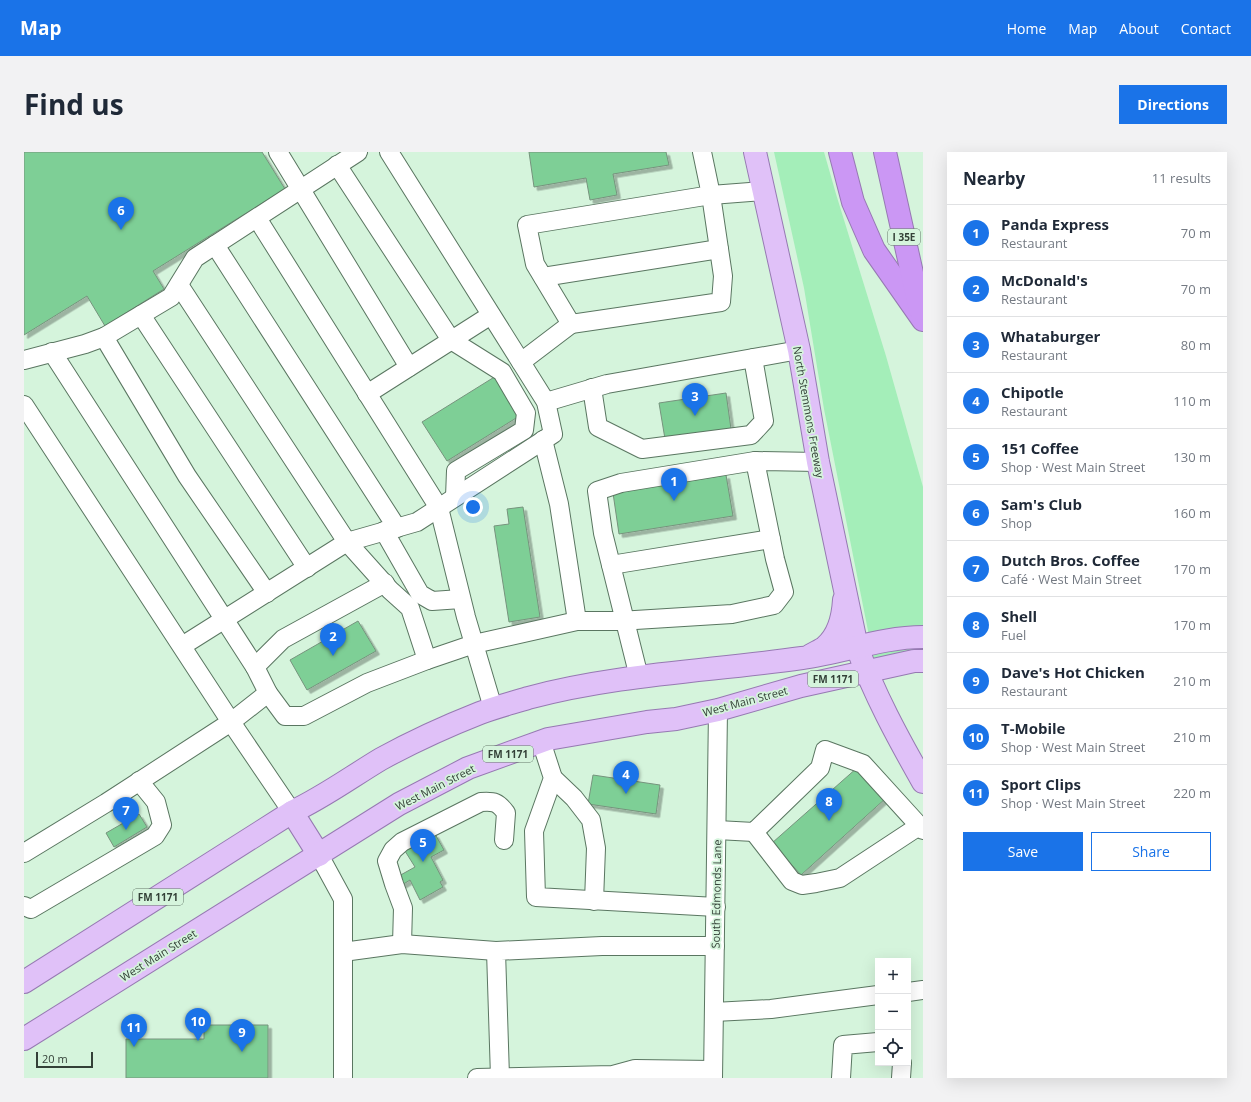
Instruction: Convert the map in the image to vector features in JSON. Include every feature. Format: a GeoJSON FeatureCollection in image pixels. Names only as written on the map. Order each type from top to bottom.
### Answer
{"type":"FeatureCollection","features":[{"type":"Feature","properties":{"kind":"highway"},"geometry":{"type":"LineString","coordinates":[[840,152],[853,202],[874,250],[923,321]]}},
{"type":"Feature","properties":{"kind":"highway","name":"I 35E"},"geometry":{"type":"LineString","coordinates":[[885,152],[923,321]]}},
{"type":"Feature","properties":{"kind":"main road","name":"North Stemmons Freeway"},"geometry":{"type":"LineString","coordinates":[[755,152],[799,350],[818,462],[857,647],[866,671],[901,744],[923,782]]}},
{"type":"Feature","properties":{"kind":"main road"},"geometry":{"type":"LineString","coordinates":[[804,658],[824,647],[834,637],[843,613],[844,587]]}},
{"type":"Feature","properties":{"kind":"main road","name":"FM 1171"},"geometry":{"type":"LineString","coordinates":[[24,982],[292,812],[314,802],[381,759],[419,740],[493,708],[557,690],[594,683],[804,658],[914,637]]}},
{"type":"Feature","properties":{"kind":"main road","name":"West Main Street"},"geometry":{"type":"LineString","coordinates":[[24,1038],[400,804],[468,768],[548,739],[609,728],[676,719],[718,710],[801,686],[918,661]]}},
{"type":"Feature","properties":{"kind":"main road"},"geometry":{"type":"LineString","coordinates":[[292,812],[319,855]]}},
{"type":"Feature","properties":{"kind":"street"},"geometry":{"type":"LineString","coordinates":[[278,152],[409,367]]}},
{"type":"Feature","properties":{"kind":"street"},"geometry":{"type":"LineString","coordinates":[[182,646],[347,542],[417,522],[553,434],[546,402],[389,152]]}},
{"type":"Feature","properties":{"kind":"street"},"geometry":{"type":"LineString","coordinates":[[521,362],[571,324],[721,302],[723,276],[711,195],[702,152]]}},
{"type":"Feature","properties":{"kind":"street"},"geometry":{"type":"LineString","coordinates":[[24,360],[85,344],[104,337],[171,297],[195,258],[301,190],[349,156],[451,340],[502,372],[526,413],[524,430],[456,471],[456,497]]}},
{"type":"Feature","properties":{"kind":"street"},"geometry":{"type":"LineString","coordinates":[[571,324],[535,264],[527,225],[711,195],[763,191]]}},
{"type":"Feature","properties":{"kind":"street"},"geometry":{"type":"LineString","coordinates":[[257,218],[439,508],[461,599],[493,708]]}},
{"type":"Feature","properties":{"kind":"street"},"geometry":{"type":"LineString","coordinates":[[215,245],[390,530],[420,594],[432,601],[461,599]]}},
{"type":"Feature","properties":{"kind":"street"},"geometry":{"type":"LineString","coordinates":[[543,277],[718,249]]}},
{"type":"Feature","properties":{"kind":"street"},"geometry":{"type":"LineString","coordinates":[[179,285],[347,542],[390,590],[410,608],[427,660]]}},
{"type":"Feature","properties":{"kind":"street"},"geometry":{"type":"LineString","coordinates":[[141,315],[307,568]]}},
{"type":"Feature","properties":{"kind":"street"},"geometry":{"type":"LineString","coordinates":[[367,394],[491,315]]}},
{"type":"Feature","properties":{"kind":"street"},"geometry":{"type":"LineString","coordinates":[[104,337],[187,476],[267,593]]}},
{"type":"Feature","properties":{"kind":"street"},"geometry":{"type":"LineString","coordinates":[[546,402],[607,384],[799,350]]}},
{"type":"Feature","properties":{"kind":"street"},"geometry":{"type":"LineString","coordinates":[[52,352],[224,619],[254,667],[268,693],[284,716],[304,716],[367,683],[474,644],[577,621],[732,614],[774,605],[784,592],[771,539],[755,460]]}},
{"type":"Feature","properties":{"kind":"street"},"geometry":{"type":"LineString","coordinates":[[592,388],[598,427],[642,450],[751,435],[764,421],[753,358]]}},
{"type":"Feature","properties":{"kind":"street"},"geometry":{"type":"LineString","coordinates":[[24,405],[231,722],[292,812]]}},
{"type":"Feature","properties":{"kind":"street"},"geometry":{"type":"LineString","coordinates":[[543,440],[559,504],[577,621]]}},
{"type":"Feature","properties":{"kind":"street"},"geometry":{"type":"LineString","coordinates":[[639,677],[603,533],[597,491],[621,483],[755,460],[818,462]]}},
{"type":"Feature","properties":{"kind":"street"},"geometry":{"type":"LineString","coordinates":[[611,565],[771,539]]}},
{"type":"Feature","properties":{"kind":"street"},"geometry":{"type":"LineString","coordinates":[[254,667],[284,639],[385,583]]}},
{"type":"Feature","properties":{"kind":"street"},"geometry":{"type":"LineString","coordinates":[[24,853],[106,803],[231,722],[268,693]]}},
{"type":"Feature","properties":{"kind":"street","name":"South Edmonds Lane"},"geometry":{"type":"LineString","coordinates":[[713,1074],[718,710]]}},
{"type":"Feature","properties":{"kind":"street"},"geometry":{"type":"LineString","coordinates":[[541,741],[553,778],[574,798],[591,820],[596,848],[594,900]]}},
{"type":"Feature","properties":{"kind":"street"},"geometry":{"type":"LineString","coordinates":[[717,830],[754,832],[820,768],[825,750],[863,764],[921,828],[840,878],[802,885],[792,881],[754,832]]}},
{"type":"Feature","properties":{"kind":"street"},"geometry":{"type":"LineString","coordinates":[[553,778],[534,831],[536,897],[716,907]]}},
{"type":"Feature","properties":{"kind":"street"},"geometry":{"type":"LineString","coordinates":[[24,906],[31,909],[155,836],[162,826],[156,802],[139,781]]}},
{"type":"Feature","properties":{"kind":"street"},"geometry":{"type":"LineString","coordinates":[[402,944],[403,908],[387,861],[393,850],[402,842],[481,802],[491,802],[500,805],[506,813],[504,840]]}},
{"type":"Feature","properties":{"kind":"street"},"geometry":{"type":"LineString","coordinates":[[319,855],[343,899],[343,1078]]}},
{"type":"Feature","properties":{"kind":"street"},"geometry":{"type":"LineString","coordinates":[[343,952],[402,944],[496,951],[602,946],[715,946]]}},
{"type":"Feature","properties":{"kind":"street"},"geometry":{"type":"LineString","coordinates":[[496,951],[500,1077]]}},
{"type":"Feature","properties":{"kind":"street"},"geometry":{"type":"LineString","coordinates":[[911,992],[923,990]]}},
{"type":"Feature","properties":{"kind":"street"},"geometry":{"type":"LineString","coordinates":[[714,1012],[771,1009],[875,995]]}},
{"type":"Feature","properties":{"kind":"street"},"geometry":{"type":"LineString","coordinates":[[841,1078],[843,1045],[875,1042]]}},
{"type":"Feature","properties":{"kind":"street"},"geometry":{"type":"LineString","coordinates":[[901,1078],[902,1066]]}},
{"type":"Feature","properties":{"kind":"street"},"geometry":{"type":"LineString","coordinates":[[477,1078],[629,1075],[635,1069],[713,1074]]}},
{"type":"Feature","properties":{"kind":"green space"},"geometry":{"type":"Polygon","coordinates":[[[774,152],[824,152],[886,356],[923,487],[923,666],[875,666],[824,409],[804,288],[774,152]]]}},
{"type":"Feature","properties":{"kind":"building"},"geometry":{"type":"Polygon","coordinates":[[[24,152],[262,152],[285,189],[153,271],[164,289],[105,326],[87,296],[24,335],[24,152]]]}},
{"type":"Feature","properties":{"kind":"building"},"geometry":{"type":"Polygon","coordinates":[[[529,152],[666,152],[669,165],[613,174],[617,195],[590,200],[586,178],[534,187],[529,152]]]}},
{"type":"Feature","properties":{"kind":"building"},"geometry":{"type":"Polygon","coordinates":[[[496,376],[521,415],[447,461],[422,422],[496,376]]]}},
{"type":"Feature","properties":{"kind":"building"},"geometry":{"type":"Polygon","coordinates":[[[726,393],[731,429],[665,439],[659,403],[726,393]]]}},
{"type":"Feature","properties":{"kind":"building"},"geometry":{"type":"Polygon","coordinates":[[[726,475],[733,516],[619,534],[613,493],[726,475]]]}},
{"type":"Feature","properties":{"kind":"building"},"geometry":{"type":"Polygon","coordinates":[[[523,507],[540,617],[509,622],[494,526],[509,524],[507,509],[523,507]]]}},
{"type":"Feature","properties":{"kind":"building"},"geometry":{"type":"Polygon","coordinates":[[[358,621],[376,651],[307,690],[290,660],[358,621]]]}},
{"type":"Feature","properties":{"kind":"building"},"geometry":{"type":"Polygon","coordinates":[[[858,767],[886,798],[801,875],[772,843],[858,767]]]}},
{"type":"Feature","properties":{"kind":"building"},"geometry":{"type":"Polygon","coordinates":[[[593,775],[660,785],[656,814],[588,804],[593,775]]]}},
{"type":"Feature","properties":{"kind":"building"},"geometry":{"type":"Polygon","coordinates":[[[139,814],[147,827],[114,847],[106,833],[139,814]]]}},
{"type":"Feature","properties":{"kind":"building"},"geometry":{"type":"Polygon","coordinates":[[[435,834],[444,850],[431,857],[443,880],[440,882],[443,887],[420,900],[410,880],[402,885],[397,877],[415,867],[405,851],[435,834]]]}},
{"type":"Feature","properties":{"kind":"building"},"geometry":{"type":"Polygon","coordinates":[[[204,1025],[268,1025],[268,1078],[126,1078],[126,1039],[204,1039],[204,1025]]]}},
{"type":"Feature","properties":{"kind":"place","name":"Sam's Club"},"geometry":{"type":"Point","coordinates":[121,230]}},
{"type":"Feature","properties":{"kind":"place","name":"Whataburger"},"geometry":{"type":"Point","coordinates":[695,416]}},
{"type":"Feature","properties":{"kind":"place","name":"Panda Express"},"geometry":{"type":"Point","coordinates":[674,501]}},
{"type":"Feature","properties":{"kind":"place","name":"McDonald's"},"geometry":{"type":"Point","coordinates":[333,656]}},
{"type":"Feature","properties":{"kind":"place","name":"Chipotle"},"geometry":{"type":"Point","coordinates":[626,794]}},
{"type":"Feature","properties":{"kind":"place","name":"Shell"},"geometry":{"type":"Point","coordinates":[829,821]}},
{"type":"Feature","properties":{"kind":"place","name":"Dutch Bros. Coffee"},"geometry":{"type":"Point","coordinates":[126,830]}},
{"type":"Feature","properties":{"kind":"place","name":"151 Coffee"},"geometry":{"type":"Point","coordinates":[423,862]}},
{"type":"Feature","properties":{"kind":"place","name":"T-Mobile"},"geometry":{"type":"Point","coordinates":[198,1041]}},
{"type":"Feature","properties":{"kind":"place","name":"Sport Clips"},"geometry":{"type":"Point","coordinates":[134,1047]}},
{"type":"Feature","properties":{"kind":"place","name":"Dave's Hot Chicken"},"geometry":{"type":"Point","coordinates":[242,1052]}}]}
